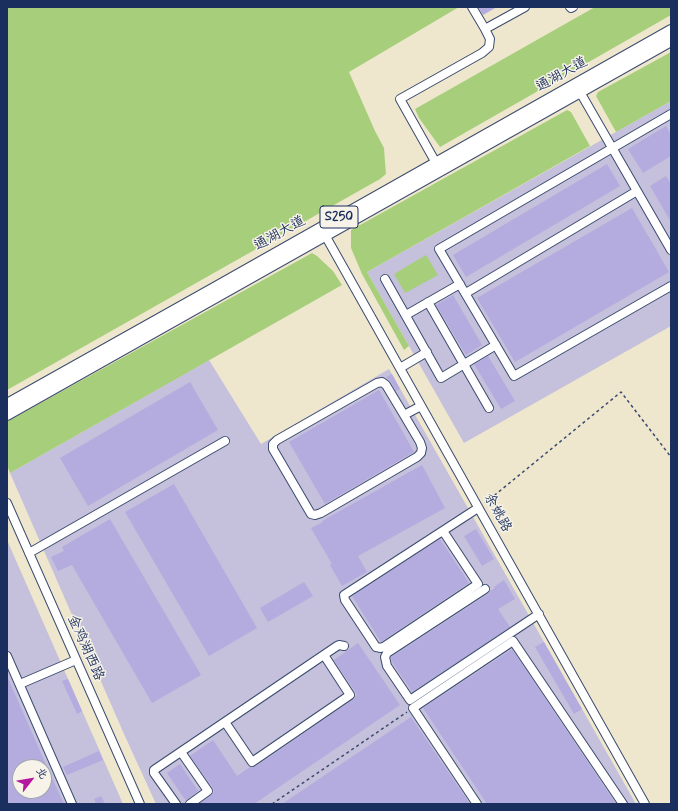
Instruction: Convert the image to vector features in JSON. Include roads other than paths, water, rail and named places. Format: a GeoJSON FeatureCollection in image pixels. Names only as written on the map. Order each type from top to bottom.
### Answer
{"type":"FeatureCollection","features":[{"type":"Feature","properties":{"kind":"main road","name":"通湖大道"},"geometry":{"type":"LineString","coordinates":[[7,404],[671,30]]}},
{"type":"Feature","properties":{"kind":"main road","name":"通湖大道"},"geometry":{"type":"LineString","coordinates":[[7,415],[671,41]]}},
{"type":"Feature","properties":{"kind":"street"},"geometry":{"type":"LineString","coordinates":[[436,163],[400,99],[482,53],[488,47],[490,39],[472,7]]}},
{"type":"Feature","properties":{"kind":"street"},"geometry":{"type":"LineString","coordinates":[[485,30],[525,7]]}},
{"type":"Feature","properties":{"kind":"street"},"geometry":{"type":"LineString","coordinates":[[580,92],[671,250]]}},
{"type":"Feature","properties":{"kind":"street"},"geometry":{"type":"LineString","coordinates":[[671,114],[439,249],[514,376],[671,286]]}},
{"type":"Feature","properties":{"kind":"street"},"geometry":{"type":"LineString","coordinates":[[466,293],[637,191]]}},
{"type":"Feature","properties":{"kind":"street","name":"余姚路"},"geometry":{"type":"LineString","coordinates":[[325,235],[645,804]]}},
{"type":"Feature","properties":{"kind":"street"},"geometry":{"type":"LineString","coordinates":[[385,279],[441,378],[496,345]]}},
{"type":"Feature","properties":{"kind":"street"},"geometry":{"type":"LineString","coordinates":[[406,315],[460,284]]}},
{"type":"Feature","properties":{"kind":"street"},"geometry":{"type":"LineString","coordinates":[[428,302],[490,408]]}},
{"type":"Feature","properties":{"kind":"street"},"geometry":{"type":"LineString","coordinates":[[400,368],[427,352]]}},
{"type":"Feature","properties":{"kind":"street"},"geometry":{"type":"LineString","coordinates":[[382,382],[386,385],[404,415],[420,442],[422,448],[420,453],[416,457],[321,513],[315,515],[311,514],[273,450],[273,444],[277,440],[377,383],[382,382]]}},
{"type":"Feature","properties":{"kind":"street"},"geometry":{"type":"LineString","coordinates":[[404,415],[421,406]]}},
{"type":"Feature","properties":{"kind":"street"},"geometry":{"type":"LineString","coordinates":[[29,553],[225,441]]}},
{"type":"Feature","properties":{"kind":"street","name":"金鸡湖西路"},"geometry":{"type":"LineString","coordinates":[[7,503],[140,804]]}},
{"type":"Feature","properties":{"kind":"street"},"geometry":{"type":"LineString","coordinates":[[443,531],[478,584],[385,646],[381,648],[376,647],[345,600],[344,595],[478,508]]}},
{"type":"Feature","properties":{"kind":"street"},"geometry":{"type":"LineString","coordinates":[[485,589],[387,653],[385,658],[387,666],[410,700],[538,614]]}},
{"type":"Feature","properties":{"kind":"street"},"geometry":{"type":"LineString","coordinates":[[477,804],[413,708],[513,641],[623,804]]}},
{"type":"Feature","properties":{"kind":"street"},"geometry":{"type":"LineString","coordinates":[[176,804],[154,773],[156,768],[337,646],[344,646]]}},
{"type":"Feature","properties":{"kind":"street"},"geometry":{"type":"LineString","coordinates":[[225,722],[252,762],[350,695],[324,655]]}},
{"type":"Feature","properties":{"kind":"street"},"geometry":{"type":"LineString","coordinates":[[7,656],[72,804]]}},
{"type":"Feature","properties":{"kind":"street"},"geometry":{"type":"LineString","coordinates":[[20,684],[76,660]]}},
{"type":"Feature","properties":{"kind":"street"},"geometry":{"type":"LineString","coordinates":[[181,752],[208,791],[190,804]]}}]}
